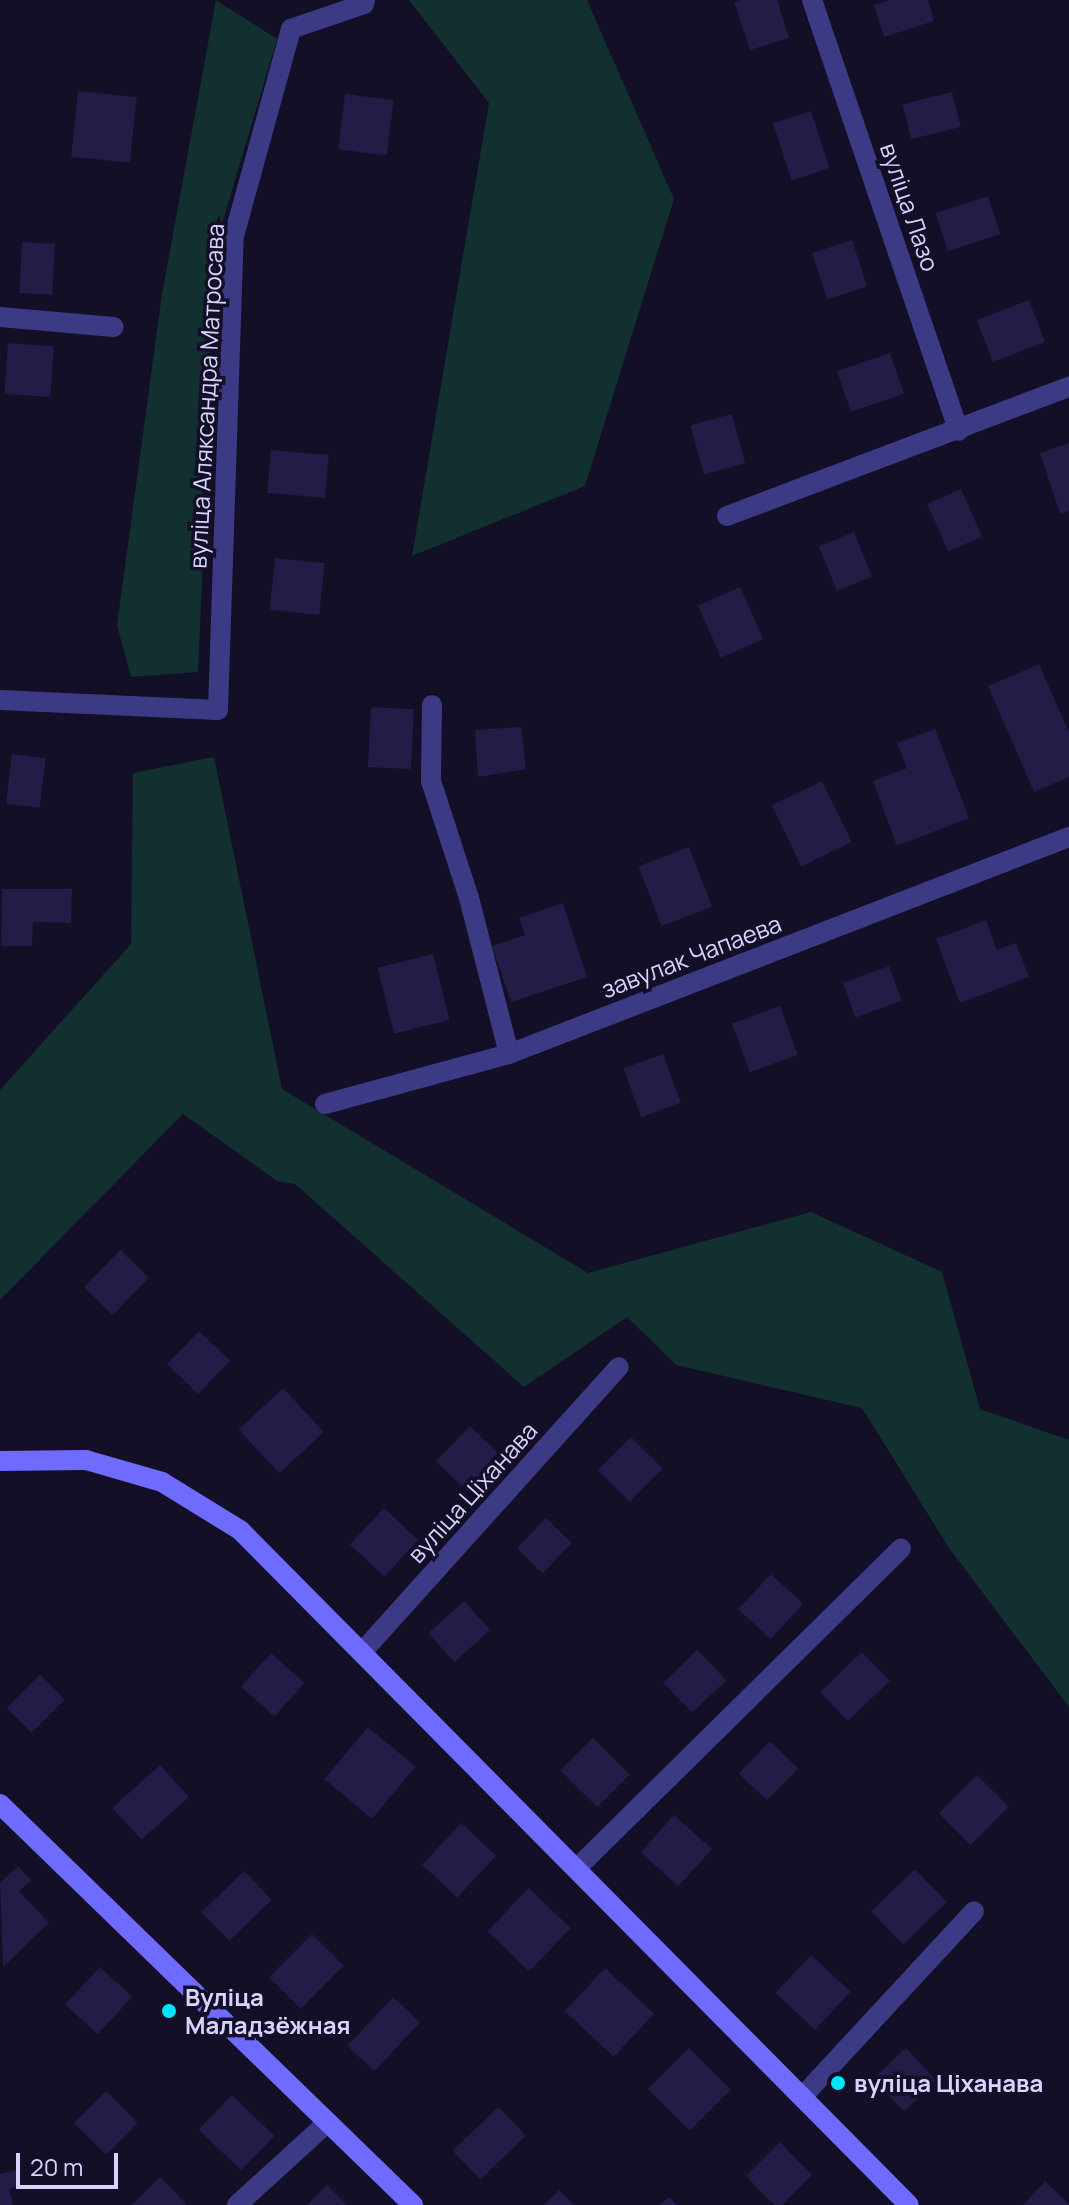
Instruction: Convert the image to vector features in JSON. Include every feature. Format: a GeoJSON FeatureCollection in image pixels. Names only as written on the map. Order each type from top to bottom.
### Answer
{"type":"FeatureCollection","features":[{"type":"Feature","properties":{"kind":"street","name":"вуліца Аляксандра Матросава"},"geometry":{"type":"LineString","coordinates":[[0,700],[218,710],[234,236],[291,29],[364,4],[365,0]]}},
{"type":"Feature","properties":{"kind":"street","name":"вуліца Лазо"},"geometry":{"type":"LineString","coordinates":[[812,0],[959,431]]}},
{"type":"Feature","properties":{"kind":"street"},"geometry":{"type":"LineString","coordinates":[[0,317],[114,327]]}},
{"type":"Feature","properties":{"kind":"street"},"geometry":{"type":"LineString","coordinates":[[727,516],[1069,387]]}},
{"type":"Feature","properties":{"kind":"street"},"geometry":{"type":"LineString","coordinates":[[432,705],[431,781],[469,898],[509,1054]]}},
{"type":"Feature","properties":{"kind":"street","name":"завулак Чапаева"},"geometry":{"type":"LineString","coordinates":[[325,1104],[509,1054],[1069,837]]}},
{"type":"Feature","properties":{"kind":"street","name":"вуліца Ціханава"},"geometry":{"type":"LineString","coordinates":[[363,1651],[619,1367]]}},
{"type":"Feature","properties":{"kind":"street"},"geometry":{"type":"LineString","coordinates":[[0,1461],[86,1460],[162,1482],[240,1530],[909,2205]]}},
{"type":"Feature","properties":{"kind":"street"},"geometry":{"type":"LineString","coordinates":[[577,1868],[901,1548]]}},
{"type":"Feature","properties":{"kind":"street"},"geometry":{"type":"LineString","coordinates":[[0,1804],[413,2205]]}},
{"type":"Feature","properties":{"kind":"street"},"geometry":{"type":"LineString","coordinates":[[802,2097],[974,1911]]}},
{"type":"Feature","properties":{"kind":"street"},"geometry":{"type":"LineString","coordinates":[[237,2205],[328,2122]]}},
{"type":"Feature","properties":{"kind":"green space"},"geometry":{"type":"Polygon","coordinates":[[[216,0],[277,39],[217,241],[198,672],[131,677],[117,625],[162,294],[216,0]]]}},
{"type":"Feature","properties":{"kind":"green space"},"geometry":{"type":"Polygon","coordinates":[[[409,0],[587,0],[674,199],[585,486],[412,556],[489,103],[409,0]]]}},
{"type":"Feature","properties":{"kind":"green space"},"geometry":{"type":"Polygon","coordinates":[[[214,757],[282,1089],[588,1273],[811,1212],[942,1272],[980,1409],[1069,1440],[1069,1707],[949,1548],[862,1408],[676,1365],[627,1317],[524,1387],[295,1184],[277,1181],[183,1114],[0,1300],[0,1090],[131,944],[133,773],[214,757]]]}},
{"type":"Feature","properties":{"kind":"building"},"geometry":{"type":"Polygon","coordinates":[[[777,0],[789,38],[750,50],[734,2],[777,0]]]}},
{"type":"Feature","properties":{"kind":"building"},"geometry":{"type":"Polygon","coordinates":[[[890,0],[928,0],[934,21],[884,37],[874,5],[890,0]]]}},
{"type":"Feature","properties":{"kind":"building"},"geometry":{"type":"Polygon","coordinates":[[[78,91],[137,97],[130,163],[71,157],[78,91]]]}},
{"type":"Feature","properties":{"kind":"building"},"geometry":{"type":"Polygon","coordinates":[[[952,92],[961,127],[911,139],[903,104],[952,92]]]}},
{"type":"Feature","properties":{"kind":"building"},"geometry":{"type":"Polygon","coordinates":[[[345,94],[394,100],[387,156],[338,150],[345,94]]]}},
{"type":"Feature","properties":{"kind":"building"},"geometry":{"type":"Polygon","coordinates":[[[811,111],[830,168],[791,180],[773,123],[811,111]]]}},
{"type":"Feature","properties":{"kind":"building"},"geometry":{"type":"Polygon","coordinates":[[[988,196],[1000,234],[948,251],[936,213],[988,196]]]}},
{"type":"Feature","properties":{"kind":"building"},"geometry":{"type":"Polygon","coordinates":[[[852,240],[867,287],[827,300],[812,253],[852,240]]]}},
{"type":"Feature","properties":{"kind":"building"},"geometry":{"type":"Polygon","coordinates":[[[22,242],[55,244],[52,295],[19,293],[22,242]]]}},
{"type":"Feature","properties":{"kind":"building"},"geometry":{"type":"Polygon","coordinates":[[[1029,300],[1045,342],[993,362],[977,320],[1029,300]]]}},
{"type":"Feature","properties":{"kind":"building"},"geometry":{"type":"Polygon","coordinates":[[[8,343],[54,346],[50,397],[4,394],[8,343]]]}},
{"type":"Feature","properties":{"kind":"building"},"geometry":{"type":"Polygon","coordinates":[[[890,353],[904,394],[851,412],[837,371],[890,353]]]}},
{"type":"Feature","properties":{"kind":"building"},"geometry":{"type":"Polygon","coordinates":[[[732,414],[745,463],[704,474],[690,425],[732,414]]]}},
{"type":"Feature","properties":{"kind":"building"},"geometry":{"type":"Polygon","coordinates":[[[1069,443],[1069,511],[1060,514],[1040,453],[1069,443]]]}},
{"type":"Feature","properties":{"kind":"building"},"geometry":{"type":"Polygon","coordinates":[[[271,450],[329,455],[325,498],[267,493],[271,450]]]}},
{"type":"Feature","properties":{"kind":"building"},"geometry":{"type":"Polygon","coordinates":[[[961,489],[982,537],[948,552],[927,504],[961,489]]]}},
{"type":"Feature","properties":{"kind":"building"},"geometry":{"type":"Polygon","coordinates":[[[854,532],[872,577],[837,591],[819,546],[854,532]]]}},
{"type":"Feature","properties":{"kind":"building"},"geometry":{"type":"Polygon","coordinates":[[[275,558],[325,563],[319,615],[270,610],[275,558]]]}},
{"type":"Feature","properties":{"kind":"building"},"geometry":{"type":"Polygon","coordinates":[[[740,587],[763,639],[721,658],[698,606],[740,587]]]}},
{"type":"Feature","properties":{"kind":"building"},"geometry":{"type":"Polygon","coordinates":[[[1039,664],[1069,732],[1069,777],[1034,792],[988,686],[1039,664]]]}},
{"type":"Feature","properties":{"kind":"building"},"geometry":{"type":"Polygon","coordinates":[[[371,707],[414,709],[411,769],[368,767],[371,707]]]}},
{"type":"Feature","properties":{"kind":"building"},"geometry":{"type":"Polygon","coordinates":[[[521,727],[526,769],[478,777],[475,730],[521,727]]]}},
{"type":"Feature","properties":{"kind":"building"},"geometry":{"type":"Polygon","coordinates":[[[935,729],[969,818],[897,846],[873,781],[907,768],[897,743],[935,729]]]}},
{"type":"Feature","properties":{"kind":"building"},"geometry":{"type":"Polygon","coordinates":[[[12,754],[46,758],[40,808],[6,804],[12,754]]]}},
{"type":"Feature","properties":{"kind":"building"},"geometry":{"type":"Polygon","coordinates":[[[822,781],[852,842],[801,867],[772,806],[822,781]]]}},
{"type":"Feature","properties":{"kind":"building"},"geometry":{"type":"Polygon","coordinates":[[[689,847],[712,907],[662,926],[639,866],[689,847]]]}},
{"type":"Feature","properties":{"kind":"building"},"geometry":{"type":"Polygon","coordinates":[[[2,889],[72,889],[71,923],[33,922],[32,946],[1,946],[2,889]]]}},
{"type":"Feature","properties":{"kind":"building"},"geometry":{"type":"Polygon","coordinates":[[[563,903],[587,977],[511,1002],[492,946],[525,935],[519,918],[563,903]]]}},
{"type":"Feature","properties":{"kind":"building"},"geometry":{"type":"Polygon","coordinates":[[[986,920],[997,950],[1016,943],[1029,977],[960,1003],[936,939],[986,920]]]}},
{"type":"Feature","properties":{"kind":"building"},"geometry":{"type":"Polygon","coordinates":[[[433,954],[449,1020],[394,1034],[378,968],[433,954]]]}},
{"type":"Feature","properties":{"kind":"building"},"geometry":{"type":"Polygon","coordinates":[[[889,966],[902,1001],[856,1018],[843,983],[889,966]]]}},
{"type":"Feature","properties":{"kind":"building"},"geometry":{"type":"Polygon","coordinates":[[[780,1006],[798,1055],[750,1072],[732,1023],[780,1006]]]}},
{"type":"Feature","properties":{"kind":"building"},"geometry":{"type":"Polygon","coordinates":[[[663,1054],[681,1103],[641,1117],[624,1068],[663,1054]]]}},
{"type":"Feature","properties":{"kind":"building"},"geometry":{"type":"Polygon","coordinates":[[[120,1250],[149,1278],[113,1315],[84,1287],[120,1250]]]}},
{"type":"Feature","properties":{"kind":"building"},"geometry":{"type":"Polygon","coordinates":[[[199,1331],[230,1361],[198,1394],[167,1364],[199,1331]]]}},
{"type":"Feature","properties":{"kind":"building"},"geometry":{"type":"Polygon","coordinates":[[[283,1388],[324,1432],[279,1473],[238,1430],[283,1388]]]}},
{"type":"Feature","properties":{"kind":"building"},"geometry":{"type":"Polygon","coordinates":[[[470,1426],[502,1457],[468,1493],[436,1461],[470,1426]]]}},
{"type":"Feature","properties":{"kind":"building"},"geometry":{"type":"Polygon","coordinates":[[[631,1437],[663,1469],[630,1502],[598,1470],[631,1437]]]}},
{"type":"Feature","properties":{"kind":"building"},"geometry":{"type":"Polygon","coordinates":[[[384,1508],[418,1540],[384,1577],[350,1545],[384,1508]]]}},
{"type":"Feature","properties":{"kind":"building"},"geometry":{"type":"Polygon","coordinates":[[[546,1518],[572,1543],[543,1573],[517,1548],[546,1518]]]}},
{"type":"Feature","properties":{"kind":"building"},"geometry":{"type":"Polygon","coordinates":[[[771,1574],[803,1604],[770,1639],[738,1609],[771,1574]]]}},
{"type":"Feature","properties":{"kind":"building"},"geometry":{"type":"Polygon","coordinates":[[[464,1601],[490,1630],[454,1662],[428,1633],[464,1601]]]}},
{"type":"Feature","properties":{"kind":"building"},"geometry":{"type":"Polygon","coordinates":[[[697,1650],[726,1680],[692,1713],[663,1683],[697,1650]]]}},
{"type":"Feature","properties":{"kind":"building"},"geometry":{"type":"Polygon","coordinates":[[[862,1652],[890,1681],[848,1721],[820,1692],[862,1652]]]}},
{"type":"Feature","properties":{"kind":"building"},"geometry":{"type":"Polygon","coordinates":[[[271,1653],[304,1683],[274,1717],[241,1686],[271,1653]]]}},
{"type":"Feature","properties":{"kind":"building"},"geometry":{"type":"Polygon","coordinates":[[[40,1675],[65,1700],[32,1733],[7,1708],[40,1675]]]}},
{"type":"Feature","properties":{"kind":"building"},"geometry":{"type":"Polygon","coordinates":[[[368,1727],[415,1767],[372,1819],[324,1779],[368,1727]]]}},
{"type":"Feature","properties":{"kind":"building"},"geometry":{"type":"Polygon","coordinates":[[[593,1738],[630,1775],[597,1807],[560,1771],[593,1738]]]}},
{"type":"Feature","properties":{"kind":"building"},"geometry":{"type":"Polygon","coordinates":[[[770,1741],[798,1768],[767,1800],[739,1773],[770,1741]]]}},
{"type":"Feature","properties":{"kind":"building"},"geometry":{"type":"Polygon","coordinates":[[[160,1765],[189,1797],[141,1840],[112,1808],[160,1765]]]}},
{"type":"Feature","properties":{"kind":"building"},"geometry":{"type":"Polygon","coordinates":[[[977,1775],[1009,1807],[971,1845],[939,1813],[977,1775]]]}},
{"type":"Feature","properties":{"kind":"building"},"geometry":{"type":"Polygon","coordinates":[[[674,1815],[712,1849],[678,1886],[641,1852],[674,1815]]]}},
{"type":"Feature","properties":{"kind":"building"},"geometry":{"type":"Polygon","coordinates":[[[461,1823],[496,1856],[457,1897],[422,1865],[461,1823]]]}},
{"type":"Feature","properties":{"kind":"building"},"geometry":{"type":"Polygon","coordinates":[[[18,1866],[31,1880],[19,1891],[49,1923],[3,1967],[0,1883],[18,1866]]]}},
{"type":"Feature","properties":{"kind":"building"},"geometry":{"type":"Polygon","coordinates":[[[915,1869],[947,1902],[903,1944],[871,1911],[915,1869]]]}},
{"type":"Feature","properties":{"kind":"building"},"geometry":{"type":"Polygon","coordinates":[[[244,1871],[272,1900],[229,1941],[202,1912],[244,1871]]]}},
{"type":"Feature","properties":{"kind":"building"},"geometry":{"type":"Polygon","coordinates":[[[529,1888],[571,1928],[529,1971],[487,1931],[529,1888]]]}},
{"type":"Feature","properties":{"kind":"building"},"geometry":{"type":"Polygon","coordinates":[[[312,1934],[344,1966],[301,2009],[269,1977],[312,1934]]]}},
{"type":"Feature","properties":{"kind":"building"},"geometry":{"type":"Polygon","coordinates":[[[811,1955],[850,1992],[815,2030],[776,1993],[811,1955]]]}},
{"type":"Feature","properties":{"kind":"building"},"geometry":{"type":"Polygon","coordinates":[[[100,1967],[132,1997],[97,2034],[65,2004],[100,1967]]]}},
{"type":"Feature","properties":{"kind":"building"},"geometry":{"type":"Polygon","coordinates":[[[605,1968],[654,2014],[614,2057],[565,2011],[605,1968]]]}},
{"type":"Feature","properties":{"kind":"building"},"geometry":{"type":"Polygon","coordinates":[[[393,1997],[420,2022],[374,2071],[347,2046],[393,1997]]]}},
{"type":"Feature","properties":{"kind":"building"},"geometry":{"type":"Polygon","coordinates":[[[689,2048],[731,2090],[690,2131],[648,2089],[689,2048]]]}},
{"type":"Feature","properties":{"kind":"building"},"geometry":{"type":"Polygon","coordinates":[[[906,2048],[937,2081],[904,2112],[873,2079],[906,2048]]]}},
{"type":"Feature","properties":{"kind":"building"},"geometry":{"type":"Polygon","coordinates":[[[106,2091],[138,2123],[106,2155],[74,2123],[106,2091]]]}},
{"type":"Feature","properties":{"kind":"building"},"geometry":{"type":"Polygon","coordinates":[[[232,2095],[274,2136],[241,2171],[199,2130],[232,2095]]]}},
{"type":"Feature","properties":{"kind":"building"},"geometry":{"type":"Polygon","coordinates":[[[498,2107],[526,2136],[480,2180],[453,2151],[498,2107]]]}},
{"type":"Feature","properties":{"kind":"building"},"geometry":{"type":"Polygon","coordinates":[[[780,2142],[812,2175],[782,2205],[774,2205],[746,2176],[780,2142]]]}},
{"type":"Feature","properties":{"kind":"building"},"geometry":{"type":"Polygon","coordinates":[[[16,2170],[20,2186],[9,2189],[13,2205],[0,2205],[0,2174],[16,2170]]]}},
{"type":"Feature","properties":{"kind":"building"},"geometry":{"type":"Polygon","coordinates":[[[160,2177],[187,2205],[132,2205],[160,2177]]]}},
{"type":"Feature","properties":{"kind":"building"},"geometry":{"type":"Polygon","coordinates":[[[1045,2181],[1069,2204],[1069,2205],[1023,2205],[1045,2181]]]}},
{"type":"Feature","properties":{"kind":"building"},"geometry":{"type":"Polygon","coordinates":[[[327,2185],[347,2205],[307,2205],[327,2185]]]}},
{"type":"Feature","properties":{"kind":"building"},"geometry":{"type":"Polygon","coordinates":[[[559,2190],[574,2205],[544,2205],[559,2190]]]}},
{"type":"Feature","properties":{"kind":"building"},"geometry":{"type":"Polygon","coordinates":[[[669,2197],[677,2205],[660,2205],[669,2197]]]}},
{"type":"Feature","properties":{"kind":"place","name":"Вуліца Маладзёжная"},"geometry":{"type":"Point","coordinates":[169,2011]}},
{"type":"Feature","properties":{"kind":"place","name":"вуліца Ціханава"},"geometry":{"type":"Point","coordinates":[838,2083]}}]}
